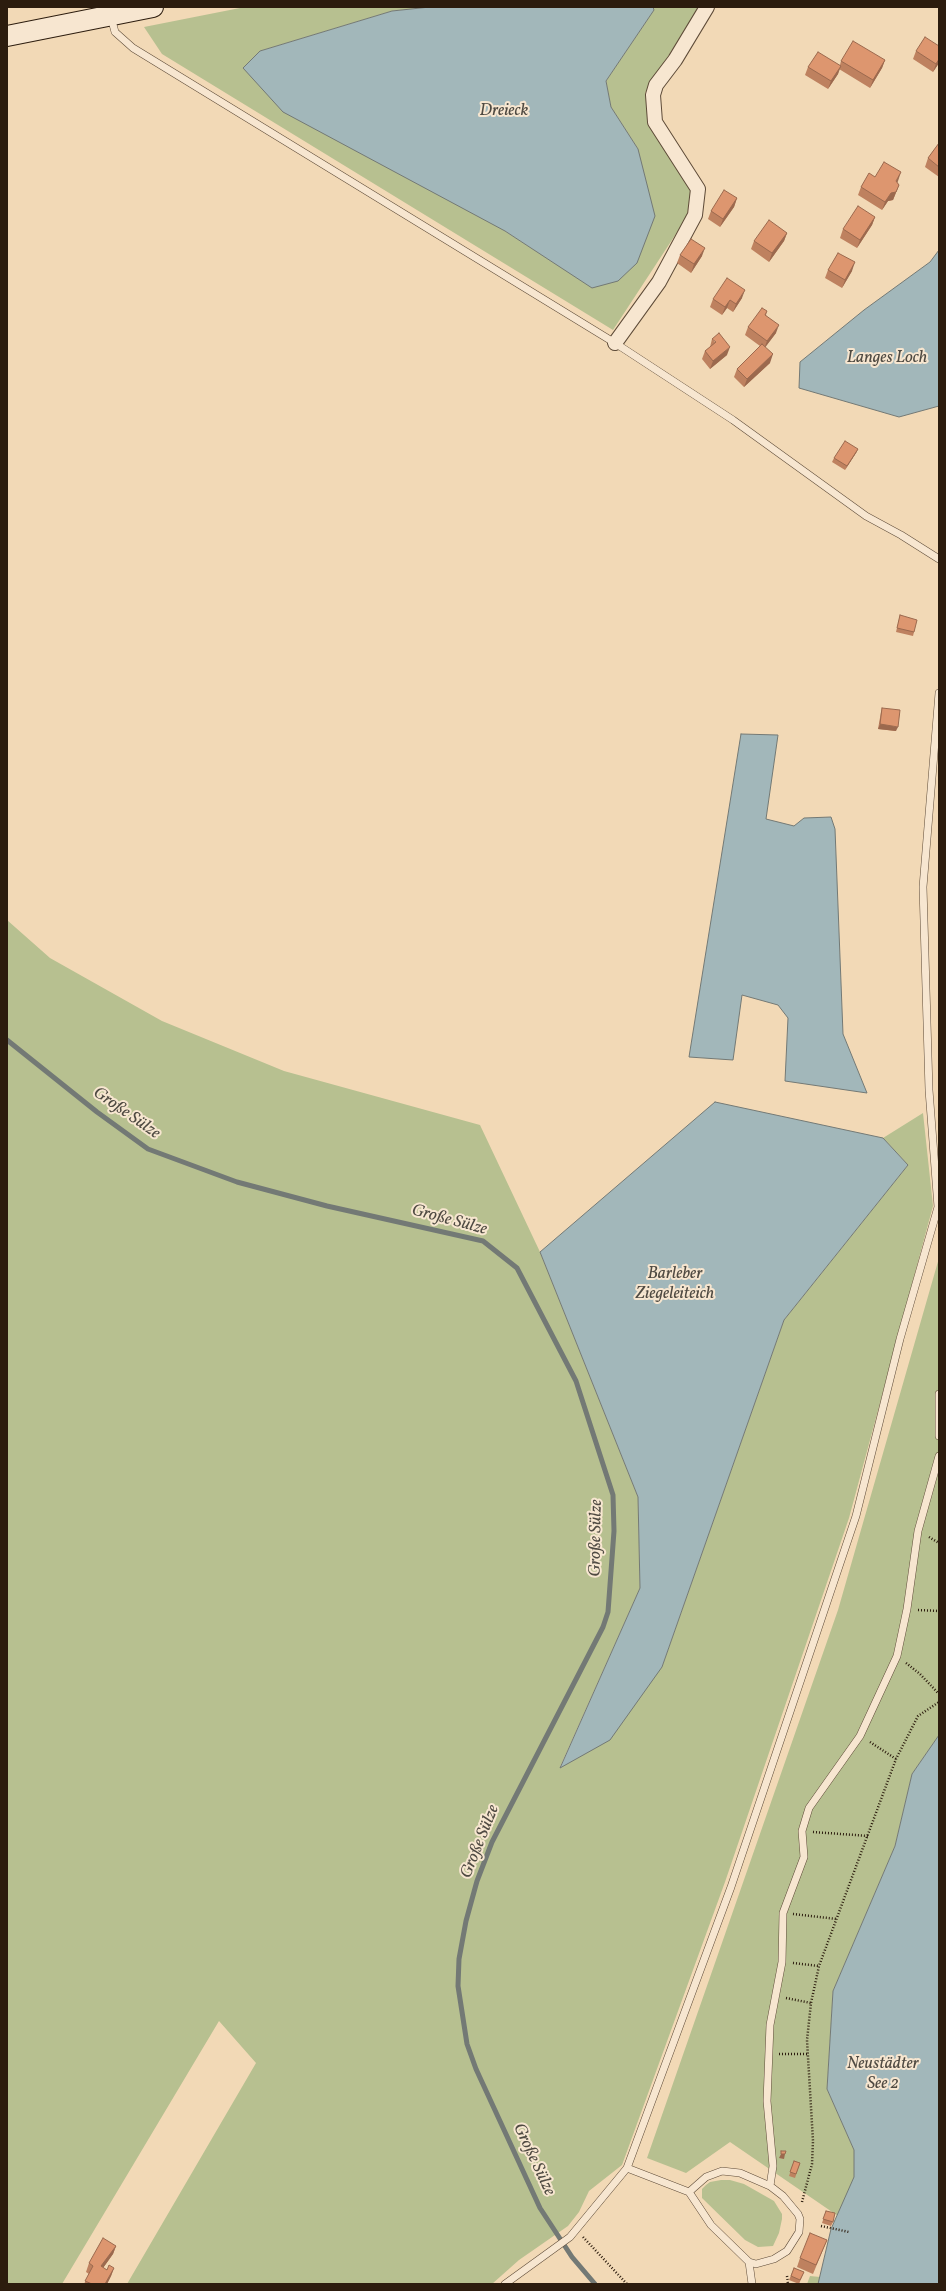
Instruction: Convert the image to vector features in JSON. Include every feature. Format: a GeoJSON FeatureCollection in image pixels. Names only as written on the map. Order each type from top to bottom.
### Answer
{"type":"FeatureCollection","features":[{"type":"Feature","properties":{"kind":"street"},"geometry":{"type":"LineString","coordinates":[[7,36],[153,7]]}},
{"type":"Feature","properties":{"kind":"street"},"geometry":{"type":"LineString","coordinates":[[615,343],[659,282],[695,215],[698,189],[657,126],[653,114],[653,95],[656,85],[675,60],[707,7]]}},
{"type":"Feature","properties":{"kind":"lane"},"geometry":{"type":"LineString","coordinates":[[110,16],[116,32],[133,48],[615,343],[733,420],[866,516],[939,558]]}},
{"type":"Feature","properties":{"kind":"lane"},"geometry":{"type":"LineString","coordinates":[[505,2284],[570,2237],[627,2168],[731,1887],[856,1516],[900,1339],[938,1207],[929,1090],[923,887],[939,693]]}},
{"type":"Feature","properties":{"kind":"lane"},"geometry":{"type":"LineString","coordinates":[[939,1394],[939,1436]]}},
{"type":"Feature","properties":{"kind":"lane"},"geometry":{"type":"LineString","coordinates":[[770,2186],[772,2166],[767,2101],[769,2054],[774,1996],[782,1962],[783,1913],[804,1857],[802,1831],[809,1808],[860,1736],[897,1656],[907,1609],[918,1531],[939,1456]]}},
{"type":"Feature","properties":{"kind":"lane"},"geometry":{"type":"LineString","coordinates":[[627,2168],[689,2192],[711,2225],[749,2262],[756,2264],[774,2259],[791,2246],[799,2232],[800,2219],[798,2214],[783,2196],[770,2186],[740,2173],[722,2171],[706,2177],[689,2192]]}},
{"type":"Feature","properties":{"kind":"lane"},"geometry":{"type":"LineString","coordinates":[[749,2262],[752,2284]]}},
{"type":"Feature","properties":{"kind":"path"},"geometry":{"type":"LineString","coordinates":[[907,1609],[939,1611]]}},
{"type":"Feature","properties":{"kind":"path"},"geometry":{"type":"LineString","coordinates":[[897,1656],[920,1674],[939,1694]]}},
{"type":"Feature","properties":{"kind":"path"},"geometry":{"type":"LineString","coordinates":[[798,2214],[812,2164],[812,2120],[807,2054],[811,2003],[819,1966],[869,1836],[896,1758],[918,1716],[939,1702]]}},
{"type":"Feature","properties":{"kind":"path"},"geometry":{"type":"LineString","coordinates":[[860,1736],[896,1758]]}},
{"type":"Feature","properties":{"kind":"path"},"geometry":{"type":"LineString","coordinates":[[802,1831],[869,1836]]}},
{"type":"Feature","properties":{"kind":"path"},"geometry":{"type":"LineString","coordinates":[[783,1913],[837,1919]]}},
{"type":"Feature","properties":{"kind":"path"},"geometry":{"type":"LineString","coordinates":[[782,1962],[819,1966]]}},
{"type":"Feature","properties":{"kind":"path"},"geometry":{"type":"LineString","coordinates":[[774,1996],[811,2003]]}},
{"type":"Feature","properties":{"kind":"path"},"geometry":{"type":"LineString","coordinates":[[769,2054],[807,2054]]}},
{"type":"Feature","properties":{"kind":"path"},"geometry":{"type":"LineString","coordinates":[[821,2226],[849,2232]]}},
{"type":"Feature","properties":{"kind":"path"},"geometry":{"type":"LineString","coordinates":[[576,2229],[596,2253],[627,2284]]}},
{"type":"Feature","properties":{"kind":"path"},"geometry":{"type":"LineString","coordinates":[[787,2276],[788,2284]]}},
{"type":"Feature","properties":{"kind":"green space"},"geometry":{"type":"Polygon","coordinates":[[[245,7],[430,7],[392,11],[260,51],[505,231],[592,287],[638,149],[611,107],[606,81],[654,10],[653,7],[699,7],[645,93],[653,128],[691,188],[687,217],[613,330],[162,54],[144,27],[245,7]]]}},
{"type":"Feature","properties":{"kind":"green space"},"geometry":{"type":"Polygon","coordinates":[[[7,920],[50,958],[162,1021],[284,1071],[480,1125],[540,1252],[638,1497],[640,1588],[560,1767],[662,1667],[784,1320],[908,1165],[883,1138],[923,1113],[933,1206],[849,1518],[725,1882],[622,2165],[589,2191],[579,2212],[568,2226],[519,2260],[492,2284],[127,2284],[256,2063],[219,2021],[62,2284],[7,2284],[7,920]]]}},
{"type":"Feature","properties":{"kind":"green space"},"geometry":{"type":"Polygon","coordinates":[[[939,1258],[939,1735],[912,1774],[895,1846],[833,1991],[827,2089],[854,2150],[855,2177],[838,2216],[730,2142],[686,2173],[647,2158],[838,1610],[939,1258]]]}},
{"type":"Feature","properties":{"kind":"green space"},"geometry":{"type":"Polygon","coordinates":[[[730,2180],[744,2184],[774,2201],[782,2214],[782,2219],[779,2233],[773,2246],[758,2247],[745,2240],[702,2198],[702,2189],[706,2185],[710,2182],[730,2180]]]}},
{"type":"Feature","properties":{"kind":"green space"},"geometry":{"type":"Polygon","coordinates":[[[810,2276],[820,2277],[818,2284],[807,2284],[810,2276]]]}},
{"type":"Feature","properties":{"kind":"water","name":"Dreieck"},"geometry":{"type":"Polygon","coordinates":[[[430,7],[653,7],[654,10],[606,81],[611,107],[638,149],[655,216],[637,263],[618,281],[592,288],[505,231],[283,112],[243,68],[260,51],[392,11],[430,7]]]}},
{"type":"Feature","properties":{"kind":"water","name":"Langes Loch"},"geometry":{"type":"Polygon","coordinates":[[[939,250],[939,406],[899,417],[799,388],[800,362],[864,310],[930,262],[939,250]]]}},
{"type":"Feature","properties":{"kind":"water"},"geometry":{"type":"Polygon","coordinates":[[[741,734],[778,735],[766,819],[794,826],[804,818],[831,817],[835,829],[843,1034],[867,1093],[785,1081],[788,1018],[778,1005],[742,995],[733,1060],[689,1057],[741,734]]]}},
{"type":"Feature","properties":{"kind":"water","name":"Barleber Ziegeleiteich"},"geometry":{"type":"Polygon","coordinates":[[[715,1102],[883,1138],[908,1165],[784,1320],[662,1667],[610,1740],[560,1768],[640,1588],[638,1497],[540,1252],[715,1102]]]}},
{"type":"Feature","properties":{"kind":"water","name":"Neustädter See 2"},"geometry":{"type":"Polygon","coordinates":[[[939,1735],[939,2284],[818,2284],[831,2229],[854,2177],[854,2150],[827,2089],[833,1991],[895,1846],[912,1774],[939,1735]]]}},
{"type":"Feature","properties":{"kind":"building"},"geometry":{"type":"Polygon","coordinates":[[[925,37],[939,46],[939,59],[936,64],[916,51],[925,37]]]}},
{"type":"Feature","properties":{"kind":"building"},"geometry":{"type":"Polygon","coordinates":[[[853,41],[885,60],[873,80],[841,61],[853,41]]]}},
{"type":"Feature","properties":{"kind":"building"},"geometry":{"type":"Polygon","coordinates":[[[818,52],[841,66],[831,81],[808,67],[818,52]]]}},
{"type":"Feature","properties":{"kind":"building"},"geometry":{"type":"Polygon","coordinates":[[[939,143],[939,167],[928,158],[939,143]]]}},
{"type":"Feature","properties":{"kind":"building"},"geometry":{"type":"Polygon","coordinates":[[[884,162],[901,172],[896,181],[899,185],[896,192],[891,193],[885,202],[861,187],[869,173],[875,177],[884,162]]]}},
{"type":"Feature","properties":{"kind":"building"},"geometry":{"type":"Polygon","coordinates":[[[724,190],[737,198],[723,219],[711,211],[724,190]]]}},
{"type":"Feature","properties":{"kind":"building"},"geometry":{"type":"Polygon","coordinates":[[[858,206],[875,217],[860,240],[843,229],[858,206]]]}},
{"type":"Feature","properties":{"kind":"building"},"geometry":{"type":"Polygon","coordinates":[[[769,220],[787,233],[772,253],[754,241],[769,220]]]}},
{"type":"Feature","properties":{"kind":"building"},"geometry":{"type":"Polygon","coordinates":[[[691,239],[705,248],[694,264],[680,255],[691,239]]]}},
{"type":"Feature","properties":{"kind":"building"},"geometry":{"type":"Polygon","coordinates":[[[838,253],[855,262],[845,280],[828,270],[838,253]]]}},
{"type":"Feature","properties":{"kind":"building"},"geometry":{"type":"Polygon","coordinates":[[[727,278],[745,290],[736,304],[730,300],[725,307],[713,299],[727,278]]]}},
{"type":"Feature","properties":{"kind":"building"},"geometry":{"type":"Polygon","coordinates":[[[762,308],[767,311],[765,315],[779,325],[767,341],[748,327],[762,308]]]}},
{"type":"Feature","properties":{"kind":"building"},"geometry":{"type":"Polygon","coordinates":[[[719,333],[730,347],[713,361],[705,351],[716,342],[712,339],[719,333]]]}},
{"type":"Feature","properties":{"kind":"building"},"geometry":{"type":"Polygon","coordinates":[[[762,344],[773,354],[747,379],[737,369],[762,344]]]}},
{"type":"Feature","properties":{"kind":"building"},"geometry":{"type":"Polygon","coordinates":[[[845,441],[858,449],[847,466],[834,458],[845,441]]]}},
{"type":"Feature","properties":{"kind":"building"},"geometry":{"type":"Polygon","coordinates":[[[900,615],[917,620],[914,632],[897,628],[900,615]]]}},
{"type":"Feature","properties":{"kind":"building"},"geometry":{"type":"Polygon","coordinates":[[[882,708],[900,710],[898,727],[880,724],[882,708]]]}},
{"type":"Feature","properties":{"kind":"building"},"geometry":{"type":"Polygon","coordinates":[[[781,2151],[786,2151],[785,2154],[781,2154],[781,2151]]]}},
{"type":"Feature","properties":{"kind":"building"},"geometry":{"type":"Polygon","coordinates":[[[794,2161],[800,2163],[796,2174],[790,2172],[794,2161]]]}},
{"type":"Feature","properties":{"kind":"building"},"geometry":{"type":"Polygon","coordinates":[[[826,2211],[835,2213],[833,2222],[823,2219],[826,2211]]]}},
{"type":"Feature","properties":{"kind":"building"},"geometry":{"type":"Polygon","coordinates":[[[810,2233],[827,2240],[816,2265],[800,2258],[810,2233]]]}},
{"type":"Feature","properties":{"kind":"building"},"geometry":{"type":"Polygon","coordinates":[[[103,2238],[116,2246],[101,2266],[107,2270],[109,2265],[114,2268],[105,2284],[92,2284],[85,2281],[93,2266],[89,2263],[103,2238]]]}},
{"type":"Feature","properties":{"kind":"building"},"geometry":{"type":"Polygon","coordinates":[[[794,2268],[804,2272],[800,2280],[791,2276],[794,2268]]]}},
{"type":"Feature","properties":{"kind":"waterway","name":"Große Sülze"},"geometry":{"type":"LineString","coordinates":[[7,1040],[97,1112],[148,1149],[237,1182],[327,1206],[483,1241],[517,1268],[576,1381],[613,1495],[614,1531],[608,1612],[603,1627],[492,1842],[477,1881],[466,1921],[459,1959],[458,1986],[467,2044],[476,2069],[540,2208],[572,2257],[595,2284]]}}]}
